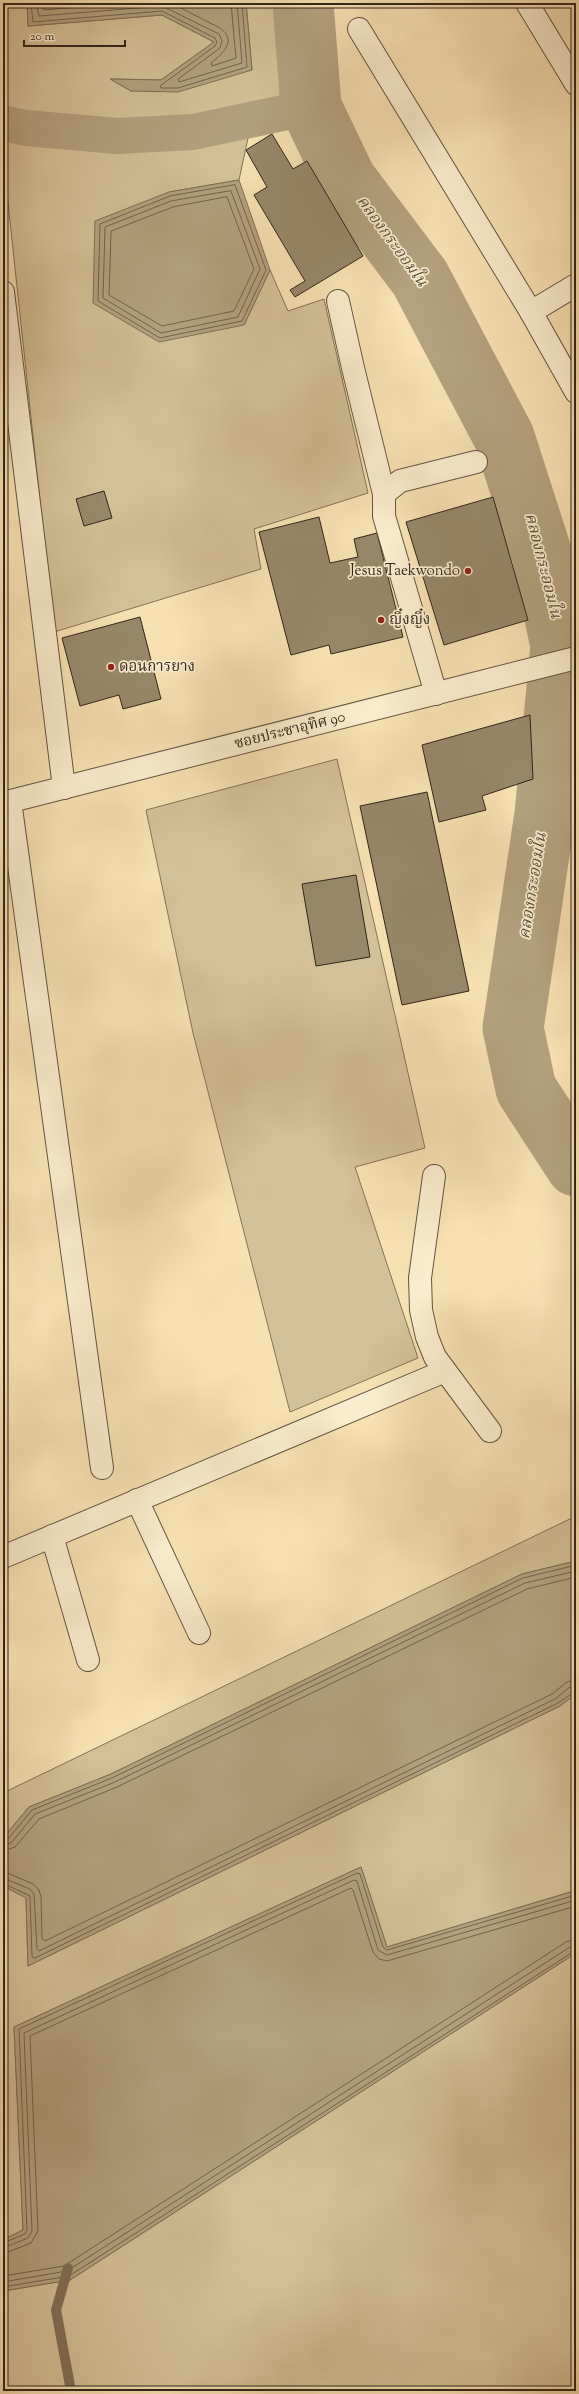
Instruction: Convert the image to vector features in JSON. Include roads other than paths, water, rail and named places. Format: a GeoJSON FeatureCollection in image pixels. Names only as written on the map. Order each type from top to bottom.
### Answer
{"type":"FeatureCollection","features":[{"type":"Feature","properties":{"kind":"street"},"geometry":{"type":"LineString","coordinates":[[528,3],[576,84]]}},
{"type":"Feature","properties":{"kind":"street"},"geometry":{"type":"LineString","coordinates":[[359,29],[532,312],[576,392]]}},
{"type":"Feature","properties":{"kind":"street"},"geometry":{"type":"LineString","coordinates":[[532,312],[576,285]]}},
{"type":"Feature","properties":{"kind":"street"},"geometry":{"type":"LineString","coordinates":[[3,292],[64,788]]}},
{"type":"Feature","properties":{"kind":"street"},"geometry":{"type":"LineString","coordinates":[[338,301],[352,368],[384,494],[384,516],[436,694]]}},
{"type":"Feature","properties":{"kind":"street"},"geometry":{"type":"LineString","coordinates":[[384,494],[400,481],[476,462]]}},
{"type":"Feature","properties":{"kind":"street","name":"ซอยประชาอุทิศ 90"},"geometry":{"type":"LineString","coordinates":[[6,802],[576,658]]}},
{"type":"Feature","properties":{"kind":"street"},"geometry":{"type":"LineString","coordinates":[[6,802],[102,1468]]}},
{"type":"Feature","properties":{"kind":"street"},"geometry":{"type":"LineString","coordinates":[[434,1176],[420,1278],[421,1310],[427,1337],[435,1357],[490,1431]]}},
{"type":"Feature","properties":{"kind":"street"},"geometry":{"type":"LineString","coordinates":[[3,1557],[445,1371]]}},
{"type":"Feature","properties":{"kind":"street"},"geometry":{"type":"LineString","coordinates":[[137,1500],[199,1633]]}},
{"type":"Feature","properties":{"kind":"street"},"geometry":{"type":"LineString","coordinates":[[52,1536],[88,1660]]}},
{"type":"Feature","properties":{"kind":"water"},"geometry":{"type":"Polygon","coordinates":[[[27,3],[246,3],[252,70],[178,92],[131,91],[110,79],[161,80],[214,42],[162,15],[28,26],[27,3]]]}},
{"type":"Feature","properties":{"kind":"water"},"geometry":{"type":"Polygon","coordinates":[[[239,180],[270,270],[244,325],[159,342],[93,303],[95,221],[169,192],[239,180]]]}},
{"type":"Feature","properties":{"kind":"water"},"geometry":{"type":"Polygon","coordinates":[[[576,1561],[576,1694],[560,1706],[28,1966],[26,1898],[3,1886],[3,1838],[29,1807],[111,1774],[522,1574],[576,1561]]]}},
{"type":"Feature","properties":{"kind":"water"},"geometry":{"type":"Polygon","coordinates":[[[361,1867],[387,1947],[574,1891],[576,1953],[70,2280],[3,2291],[3,2240],[23,2230],[14,2027],[361,1867]]]}},
{"type":"Feature","properties":{"kind":"waterway","name":"คลองกระออมใน"},"geometry":{"type":"LineString","coordinates":[[303,3],[311,107],[346,180],[420,278],[504,437],[542,555],[561,646],[545,814],[513,1028],[526,1089],[576,1166]]}},
{"type":"Feature","properties":{"kind":"waterway"},"geometry":{"type":"LineString","coordinates":[[3,123],[26,128],[117,136],[193,132],[311,107]]}},
{"type":"Feature","properties":{"kind":"waterway"},"geometry":{"type":"LineString","coordinates":[[68,2268],[56,2310],[71,2391]]}},
{"type":"Feature","properties":{"kind":"place","name":"Jesus Taekwondo"},"geometry":{"type":"Point","coordinates":[468,571]}},
{"type":"Feature","properties":{"kind":"place","name":"ญิ๋งญิ๋ง"},"geometry":{"type":"Point","coordinates":[381,620]}},
{"type":"Feature","properties":{"kind":"place","name":"ดอนการยาง"},"geometry":{"type":"Point","coordinates":[111,667]}}]}
